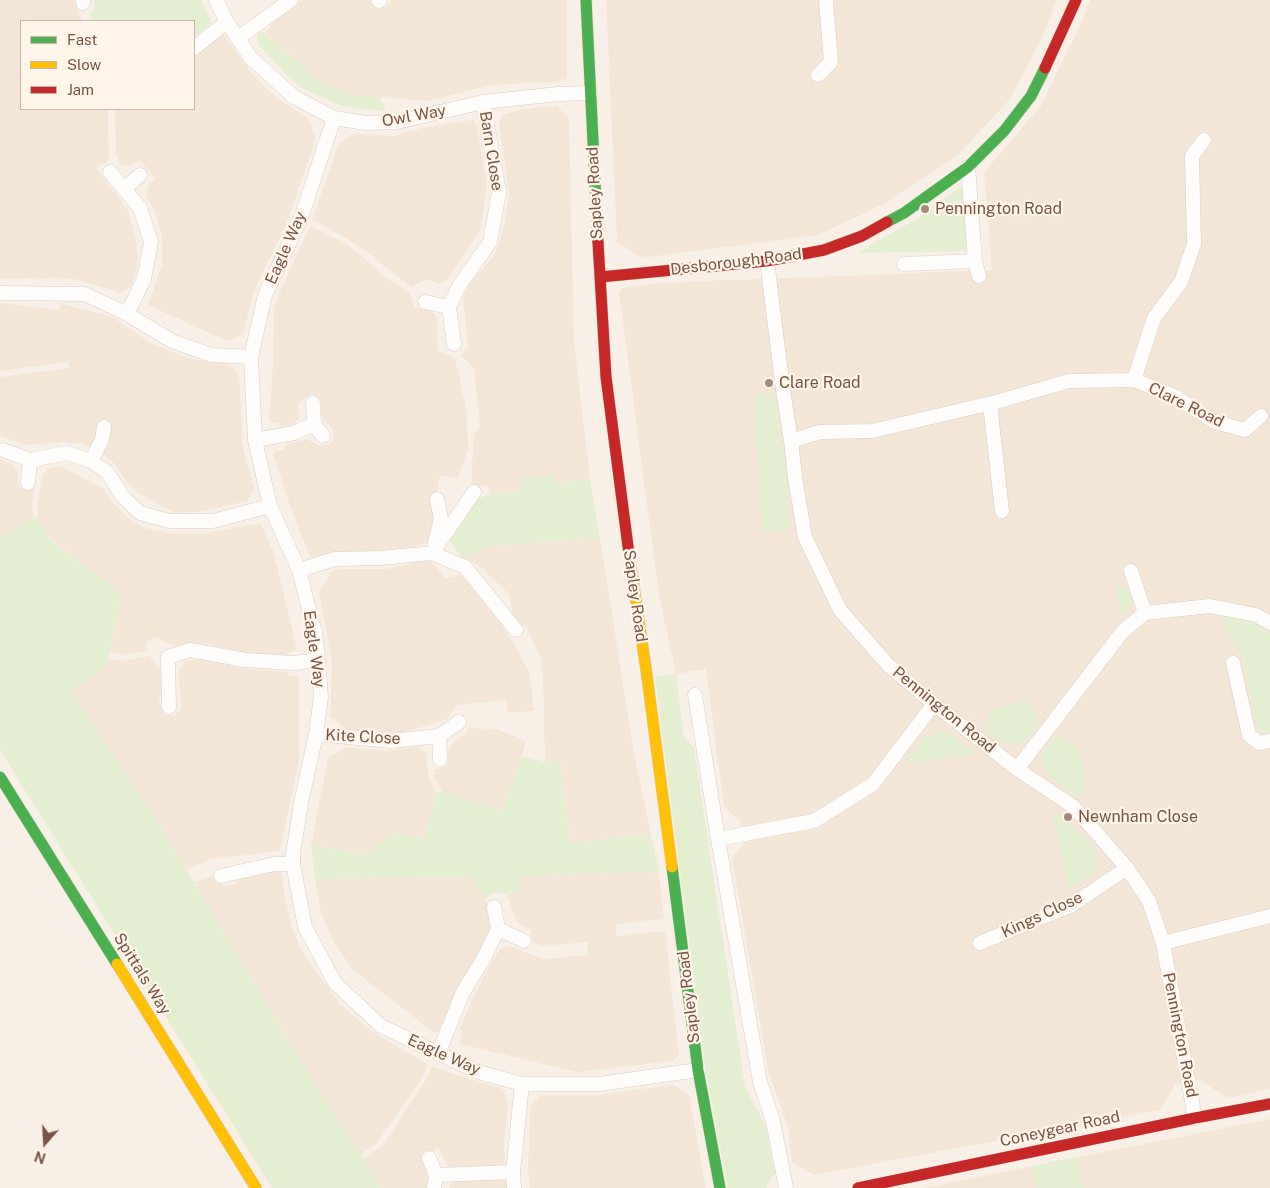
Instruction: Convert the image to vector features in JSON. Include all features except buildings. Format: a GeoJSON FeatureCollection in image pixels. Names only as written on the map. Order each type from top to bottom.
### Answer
{"type":"FeatureCollection","features":[{"type":"Feature","properties":{"kind":"main road","name":"Sapley Road"},"geometry":{"type":"LineString","coordinates":[[586,0],[606,377],[698,1070],[720,1188]]}},
{"type":"Feature","properties":{"kind":"main road","name":"Desborough Road"},"geometry":{"type":"LineString","coordinates":[[600,277],[767,261],[824,250],[862,236],[904,213],[968,167],[1004,130],[1032,96],[1076,0]]}},
{"type":"Feature","properties":{"kind":"main road","name":"Spittals Way"},"geometry":{"type":"LineString","coordinates":[[0,777],[256,1188]]}},
{"type":"Feature","properties":{"kind":"main road","name":"Coneygear Road"},"geometry":{"type":"LineString","coordinates":[[858,1188],[897,1184],[1195,1118],[1270,1104]]}},
{"type":"Feature","properties":{"kind":"street","name":"Owl Way"},"geometry":{"type":"LineString","coordinates":[[216,0],[251,58],[294,97],[334,118],[366,123],[397,122],[483,102],[558,94],[590,93]]}},
{"type":"Feature","properties":{"kind":"street"},"geometry":{"type":"LineString","coordinates":[[238,38],[291,0]]}},
{"type":"Feature","properties":{"kind":"street"},"geometry":{"type":"LineString","coordinates":[[818,75],[831,62],[826,0]]}},
{"type":"Feature","properties":{"kind":"street"},"geometry":{"type":"LineString","coordinates":[[195,47],[228,22]]}},
{"type":"Feature","properties":{"kind":"street","name":"Barn Close"},"geometry":{"type":"LineString","coordinates":[[449,307],[459,286],[490,242],[499,192],[483,102]]}},
{"type":"Feature","properties":{"kind":"street","name":"Eagle Way"},"geometry":{"type":"LineString","coordinates":[[334,118],[301,218],[265,295],[251,357],[255,440],[270,506],[299,570],[315,633],[318,660],[320,697],[316,734],[301,803],[293,854],[293,864],[305,927],[335,983],[381,1026],[478,1072],[522,1084],[600,1084],[698,1070]]}},
{"type":"Feature","properties":{"kind":"street"},"geometry":{"type":"LineString","coordinates":[[1134,380],[1154,318],[1181,282],[1194,244],[1192,156],[1204,140]]}},
{"type":"Feature","properties":{"kind":"street"},"geometry":{"type":"LineString","coordinates":[[968,167],[975,261],[979,276]]}},
{"type":"Feature","properties":{"kind":"street"},"geometry":{"type":"LineString","coordinates":[[110,172],[140,208],[150,242],[144,279],[127,314]]}},
{"type":"Feature","properties":{"kind":"street"},"geometry":{"type":"LineString","coordinates":[[124,189],[140,175]]}},
{"type":"Feature","properties":{"kind":"street","name":"Pennington Road"},"geometry":{"type":"LineString","coordinates":[[767,261],[783,390],[805,537],[840,610],[888,664],[934,704],[1017,769],[1074,807],[1127,868],[1149,901],[1163,943],[1195,1118]]}},
{"type":"Feature","properties":{"kind":"street"},"geometry":{"type":"LineString","coordinates":[[904,264],[975,261]]}},
{"type":"Feature","properties":{"kind":"street"},"geometry":{"type":"LineString","coordinates":[[0,293],[86,294],[127,314],[172,341],[211,355],[251,357]]}},
{"type":"Feature","properties":{"kind":"street"},"geometry":{"type":"LineString","coordinates":[[425,302],[449,307],[454,344]]}},
{"type":"Feature","properties":{"kind":"street","name":"Clare Road"},"geometry":{"type":"LineString","coordinates":[[791,441],[820,432],[872,431],[990,404],[1069,381],[1134,380],[1174,396],[1215,422],[1245,430],[1262,416]]}},
{"type":"Feature","properties":{"kind":"street"},"geometry":{"type":"LineString","coordinates":[[313,403],[314,424],[323,436]]}},
{"type":"Feature","properties":{"kind":"street"},"geometry":{"type":"LineString","coordinates":[[990,404],[1002,511]]}},
{"type":"Feature","properties":{"kind":"street"},"geometry":{"type":"LineString","coordinates":[[255,440],[294,433],[314,424]]}},
{"type":"Feature","properties":{"kind":"street"},"geometry":{"type":"LineString","coordinates":[[91,460],[102,440],[104,427]]}},
{"type":"Feature","properties":{"kind":"street"},"geometry":{"type":"LineString","coordinates":[[3,450],[30,460],[67,453],[91,460],[107,472],[123,497],[140,513],[169,521],[213,521],[270,506]]}},
{"type":"Feature","properties":{"kind":"street"},"geometry":{"type":"LineString","coordinates":[[28,484],[30,460]]}},
{"type":"Feature","properties":{"kind":"street"},"geometry":{"type":"LineString","coordinates":[[432,553],[474,492]]}},
{"type":"Feature","properties":{"kind":"street"},"geometry":{"type":"LineString","coordinates":[[432,553],[441,519],[436,499]]}},
{"type":"Feature","properties":{"kind":"street"},"geometry":{"type":"LineString","coordinates":[[299,570],[335,559],[382,558],[432,553],[465,567],[516,630]]}},
{"type":"Feature","properties":{"kind":"street"},"geometry":{"type":"LineString","coordinates":[[1131,571],[1145,613]]}},
{"type":"Feature","properties":{"kind":"street"},"geometry":{"type":"LineString","coordinates":[[1017,769],[1123,631],[1145,613],[1210,606],[1256,615],[1270,623]]}},
{"type":"Feature","properties":{"kind":"street"},"geometry":{"type":"LineString","coordinates":[[169,707],[168,658],[190,650],[245,660],[294,663],[318,660]]}},
{"type":"Feature","properties":{"kind":"street"},"geometry":{"type":"LineString","coordinates":[[1233,662],[1250,734],[1259,744],[1270,741]]}},
{"type":"Feature","properties":{"kind":"street"},"geometry":{"type":"LineString","coordinates":[[695,695],[760,1082],[773,1121],[786,1188]]}},
{"type":"Feature","properties":{"kind":"street"},"geometry":{"type":"LineString","coordinates":[[718,839],[814,821],[873,784],[934,704]]}},
{"type":"Feature","properties":{"kind":"street","name":"Kite Close"},"geometry":{"type":"LineString","coordinates":[[316,734],[391,741],[439,736],[459,722]]}},
{"type":"Feature","properties":{"kind":"street"},"geometry":{"type":"LineString","coordinates":[[439,736],[440,759]]}},
{"type":"Feature","properties":{"kind":"street"},"geometry":{"type":"LineString","coordinates":[[227,877],[274,864],[293,864]]}},
{"type":"Feature","properties":{"kind":"street","name":"Kings Close"},"geometry":{"type":"LineString","coordinates":[[980,943],[1072,905],[1127,868]]}},
{"type":"Feature","properties":{"kind":"street"},"geometry":{"type":"LineString","coordinates":[[438,1054],[463,992],[484,958],[498,929],[494,907]]}},
{"type":"Feature","properties":{"kind":"street"},"geometry":{"type":"LineString","coordinates":[[1163,943],[1270,916]]}},
{"type":"Feature","properties":{"kind":"street"},"geometry":{"type":"LineString","coordinates":[[498,929],[524,941]]}},
{"type":"Feature","properties":{"kind":"street"},"geometry":{"type":"LineString","coordinates":[[514,1188],[513,1172],[522,1084]]}},
{"type":"Feature","properties":{"kind":"street"},"geometry":{"type":"LineString","coordinates":[[428,1158],[435,1181],[513,1172]]}},
{"type":"Feature","properties":{"kind":"shaded area"},"geometry":{"type":"Polygon","coordinates":[[[0,0],[73,0],[82,20],[20,20],[20,110],[108,110],[109,160],[96,168],[128,210],[136,239],[138,260],[132,286],[121,293],[74,279],[0,279],[0,0]]]}},
{"type":"Feature","properties":{"kind":"shaded area"},"geometry":{"type":"Polygon","coordinates":[[[303,0],[369,0],[371,4],[380,9],[390,4],[391,0],[567,0],[567,78],[558,82],[490,85],[429,101],[351,95],[324,84],[265,33],[271,26],[269,22],[303,0]]]}},
{"type":"Feature","properties":{"kind":"shaded area"},"geometry":{"type":"Polygon","coordinates":[[[606,0],[1057,0],[1042,38],[1010,99],[957,156],[886,203],[818,235],[641,258],[617,242],[606,0]]]}},
{"type":"Feature","properties":{"kind":"shaded area"},"geometry":{"type":"Polygon","coordinates":[[[1090,0],[1270,0],[1270,1089],[1227,1098],[1200,1080],[1176,1084],[1160,1110],[814,1175],[792,1163],[788,1127],[768,1071],[732,858],[744,843],[740,821],[724,807],[706,669],[676,674],[659,596],[619,292],[622,288],[658,283],[992,270],[984,172],[1041,106],[1083,19],[1090,0]]]}},
{"type":"Feature","properties":{"kind":"shaded area"},"geometry":{"type":"Polygon","coordinates":[[[222,33],[253,75],[272,94],[309,119],[315,136],[313,147],[286,225],[254,291],[243,335],[227,341],[148,305],[162,265],[162,234],[153,207],[146,197],[148,186],[155,179],[140,160],[130,166],[120,164],[116,155],[115,110],[195,110],[195,54],[222,33]]]}},
{"type":"Feature","properties":{"kind":"shaded area"},"geometry":{"type":"Polygon","coordinates":[[[557,106],[569,118],[574,341],[590,479],[555,483],[522,478],[522,492],[489,494],[488,486],[471,486],[474,434],[480,426],[474,369],[461,355],[468,347],[463,297],[469,285],[494,255],[503,232],[509,193],[499,124],[502,115],[521,109],[557,106]]]}},
{"type":"Feature","properties":{"kind":"shaded area"},"geometry":{"type":"Polygon","coordinates":[[[473,120],[477,126],[487,184],[480,231],[446,281],[439,284],[427,279],[411,287],[368,253],[339,234],[312,220],[339,143],[354,134],[393,136],[427,127],[473,120]]]}},
{"type":"Feature","properties":{"kind":"shaded area"},"geometry":{"type":"Polygon","coordinates":[[[310,226],[348,245],[387,278],[409,292],[415,307],[431,311],[437,318],[438,351],[455,358],[467,413],[468,450],[458,478],[440,476],[433,512],[437,522],[430,540],[408,550],[388,553],[357,552],[310,557],[288,500],[273,453],[285,448],[286,444],[306,439],[319,445],[329,445],[334,437],[331,427],[322,418],[321,400],[312,394],[301,400],[298,408],[300,417],[293,425],[280,427],[280,423],[269,421],[273,366],[274,307],[310,226]]]}},
{"type":"Feature","properties":{"kind":"shaded area"},"geometry":{"type":"Polygon","coordinates":[[[0,303],[60,310],[59,303],[112,317],[154,345],[191,359],[227,363],[239,373],[243,449],[254,488],[248,501],[196,512],[174,513],[129,486],[114,463],[100,452],[84,444],[65,442],[25,445],[0,436],[0,377],[70,368],[68,362],[0,371],[0,303]]]}},
{"type":"Feature","properties":{"kind":"shaded area"},"geometry":{"type":"Polygon","coordinates":[[[0,459],[13,465],[18,473],[18,487],[34,490],[32,504],[34,518],[0,538],[0,459]]]}},
{"type":"Feature","properties":{"kind":"shaded area"},"geometry":{"type":"Polygon","coordinates":[[[60,466],[103,488],[114,504],[131,521],[146,528],[166,533],[201,534],[260,523],[272,549],[297,650],[288,653],[288,657],[264,657],[202,643],[177,647],[155,637],[145,643],[146,651],[125,655],[110,652],[121,598],[114,588],[50,539],[38,516],[37,506],[42,476],[47,469],[60,466]]]}},
{"type":"Feature","properties":{"kind":"shaded area"},"geometry":{"type":"Polygon","coordinates":[[[600,538],[634,753],[651,834],[570,843],[560,760],[545,762],[541,659],[526,626],[515,626],[509,594],[480,566],[462,558],[490,546],[600,538]]]}},
{"type":"Feature","properties":{"kind":"shaded area"},"geometry":{"type":"Polygon","coordinates":[[[420,561],[432,562],[446,578],[461,575],[477,588],[513,642],[529,671],[534,711],[508,713],[506,700],[457,705],[447,719],[397,735],[345,732],[345,728],[330,717],[332,663],[319,591],[330,576],[330,572],[338,569],[386,569],[420,561]]]}},
{"type":"Feature","properties":{"kind":"shaded area"},"geometry":{"type":"Polygon","coordinates":[[[149,656],[159,666],[164,680],[159,701],[163,714],[175,716],[182,707],[178,672],[186,661],[204,658],[241,668],[288,672],[288,675],[299,677],[299,759],[280,851],[210,859],[187,870],[71,691],[107,666],[108,658],[123,661],[149,656]]]}},
{"type":"Feature","properties":{"kind":"shaded area"},"geometry":{"type":"Polygon","coordinates":[[[469,727],[486,730],[494,728],[526,741],[503,811],[442,792],[435,778],[434,770],[447,766],[449,748],[456,739],[466,734],[469,727]]]}},
{"type":"Feature","properties":{"kind":"shaded area"},"geometry":{"type":"Polygon","coordinates":[[[417,746],[426,754],[429,778],[436,792],[425,840],[392,832],[368,854],[311,846],[328,757],[343,750],[344,747],[387,751],[417,746]]]}},
{"type":"Feature","properties":{"kind":"shaded area"},"geometry":{"type":"Polygon","coordinates":[[[281,868],[292,927],[302,952],[340,1004],[369,1029],[428,1065],[419,1083],[376,1144],[361,1154],[321,1094],[194,882],[214,876],[224,886],[236,884],[237,877],[281,868]]]}},
{"type":"Feature","properties":{"kind":"shaded area"},"geometry":{"type":"Polygon","coordinates":[[[659,872],[664,919],[616,924],[616,936],[665,931],[679,1056],[673,1061],[577,1072],[460,1044],[463,1032],[459,1030],[473,998],[500,949],[509,946],[543,959],[588,955],[587,942],[546,946],[533,943],[530,929],[517,923],[507,895],[519,891],[519,877],[581,873],[659,872]]]}},
{"type":"Feature","properties":{"kind":"shaded area"},"geometry":{"type":"Polygon","coordinates":[[[472,877],[486,900],[492,927],[465,977],[445,1024],[442,1023],[436,1034],[353,970],[335,944],[321,913],[315,879],[472,877]]]}},
{"type":"Feature","properties":{"kind":"shaded area"},"geometry":{"type":"Polygon","coordinates":[[[432,1067],[503,1089],[508,1104],[504,1141],[505,1168],[450,1170],[438,1148],[423,1155],[431,1175],[427,1188],[381,1188],[364,1159],[384,1144],[432,1067]]]}},
{"type":"Feature","properties":{"kind":"shaded area"},"geometry":{"type":"Polygon","coordinates":[[[674,1085],[689,1095],[706,1188],[530,1188],[528,1173],[530,1107],[540,1095],[594,1095],[674,1085]]]}},
{"type":"Feature","properties":{"kind":"shaded area"},"geometry":{"type":"Polygon","coordinates":[[[1270,1119],[1270,1188],[923,1188],[1077,1157],[1270,1119]]]}},
{"type":"Feature","properties":{"kind":"shaded area"},"geometry":{"type":"Polygon","coordinates":[[[506,1177],[507,1188],[449,1188],[452,1181],[506,1177]]]}},
{"type":"Feature","properties":{"kind":"green space"},"geometry":{"type":"Polygon","coordinates":[[[94,0],[201,0],[212,23],[195,36],[195,20],[93,20],[90,14],[95,7],[94,0]]]}},
{"type":"Feature","properties":{"kind":"green space"},"geometry":{"type":"Polygon","coordinates":[[[262,31],[324,84],[351,95],[379,97],[386,110],[343,106],[302,88],[258,44],[257,35],[262,31]]]}},
{"type":"Feature","properties":{"kind":"green space"},"geometry":{"type":"Polygon","coordinates":[[[962,186],[971,251],[857,253],[918,218],[962,186]]]}},
{"type":"Feature","properties":{"kind":"green space"},"geometry":{"type":"Polygon","coordinates":[[[774,394],[787,474],[789,530],[763,532],[754,395],[774,394]]]}},
{"type":"Feature","properties":{"kind":"green space"},"geometry":{"type":"Polygon","coordinates":[[[553,475],[556,483],[590,479],[600,538],[490,546],[462,558],[450,540],[478,499],[489,494],[522,492],[522,478],[553,475]]]}},
{"type":"Feature","properties":{"kind":"green space"},"geometry":{"type":"Polygon","coordinates":[[[38,516],[50,540],[114,588],[121,598],[107,666],[71,691],[157,821],[321,1094],[381,1188],[272,1188],[0,750],[0,538],[38,516]]]}},
{"type":"Feature","properties":{"kind":"green space"},"geometry":{"type":"Polygon","coordinates":[[[1116,585],[1128,588],[1133,603],[1122,617],[1116,585]]]}},
{"type":"Feature","properties":{"kind":"green space"},"geometry":{"type":"Polygon","coordinates":[[[1220,615],[1255,623],[1270,634],[1270,732],[1259,732],[1244,662],[1220,615]]]}},
{"type":"Feature","properties":{"kind":"green space"},"geometry":{"type":"Polygon","coordinates":[[[676,674],[684,737],[694,748],[745,1087],[765,1125],[775,1173],[766,1188],[728,1188],[705,1067],[655,677],[676,674]]]}},
{"type":"Feature","properties":{"kind":"green space"},"geometry":{"type":"Polygon","coordinates":[[[1028,700],[1039,722],[1025,743],[1005,744],[984,728],[992,709],[1028,700]]]}},
{"type":"Feature","properties":{"kind":"green space"},"geometry":{"type":"Polygon","coordinates":[[[946,731],[976,753],[905,764],[925,737],[946,731]]]}},
{"type":"Feature","properties":{"kind":"green space"},"geometry":{"type":"Polygon","coordinates":[[[1056,734],[1080,751],[1087,786],[1079,797],[1047,775],[1041,756],[1056,734]]]}},
{"type":"Feature","properties":{"kind":"green space"},"geometry":{"type":"Polygon","coordinates":[[[522,756],[545,762],[560,760],[570,843],[651,834],[659,872],[581,873],[520,877],[519,891],[507,895],[500,892],[490,894],[486,900],[472,877],[315,879],[311,846],[368,854],[392,832],[425,840],[436,792],[442,792],[503,811],[522,756]]]}},
{"type":"Feature","properties":{"kind":"green space"},"geometry":{"type":"Polygon","coordinates":[[[1053,812],[1068,821],[1096,848],[1098,862],[1093,874],[1069,889],[1053,812]]]}},
{"type":"Feature","properties":{"kind":"green space"},"geometry":{"type":"Polygon","coordinates":[[[1077,1157],[1084,1188],[1037,1188],[1032,1166],[1077,1157]]]}},
{"type":"Feature","properties":{"kind":"traffic: fast"},"geometry":{"type":"LineString","coordinates":[[586,0],[598,242]]}},
{"type":"Feature","properties":{"kind":"traffic: fast"},"geometry":{"type":"LineString","coordinates":[[887,222],[904,213],[968,167],[1004,131],[1031,96],[1045,68]]}},
{"type":"Feature","properties":{"kind":"traffic: fast"},"geometry":{"type":"LineString","coordinates":[[0,777],[117,964]]}},
{"type":"Feature","properties":{"kind":"traffic: fast"},"geometry":{"type":"LineString","coordinates":[[672,867],[698,1070],[720,1188]]}},
{"type":"Feature","properties":{"kind":"traffic: slow"},"geometry":{"type":"LineString","coordinates":[[629,554],[672,867]]}},
{"type":"Feature","properties":{"kind":"traffic: slow"},"geometry":{"type":"LineString","coordinates":[[117,964],[256,1188]]}},
{"type":"Feature","properties":{"kind":"traffic: jam"},"geometry":{"type":"LineString","coordinates":[[1045,68],[1076,0]]}},
{"type":"Feature","properties":{"kind":"traffic: jam"},"geometry":{"type":"LineString","coordinates":[[600,277],[767,261],[824,250],[862,236],[887,222]]}},
{"type":"Feature","properties":{"kind":"traffic: jam"},"geometry":{"type":"LineString","coordinates":[[598,242],[606,377],[629,554]]}},
{"type":"Feature","properties":{"kind":"traffic: jam"},"geometry":{"type":"LineString","coordinates":[[858,1188],[1270,1104]]}},
{"type":"Feature","properties":{"kind":"place","name":"Pennington Road"},"geometry":{"type":"Point","coordinates":[925,209]}},
{"type":"Feature","properties":{"kind":"place","name":"Clare Road"},"geometry":{"type":"Point","coordinates":[769,383]}},
{"type":"Feature","properties":{"kind":"place","name":"Newnham Close"},"geometry":{"type":"Point","coordinates":[1068,817]}}]}
